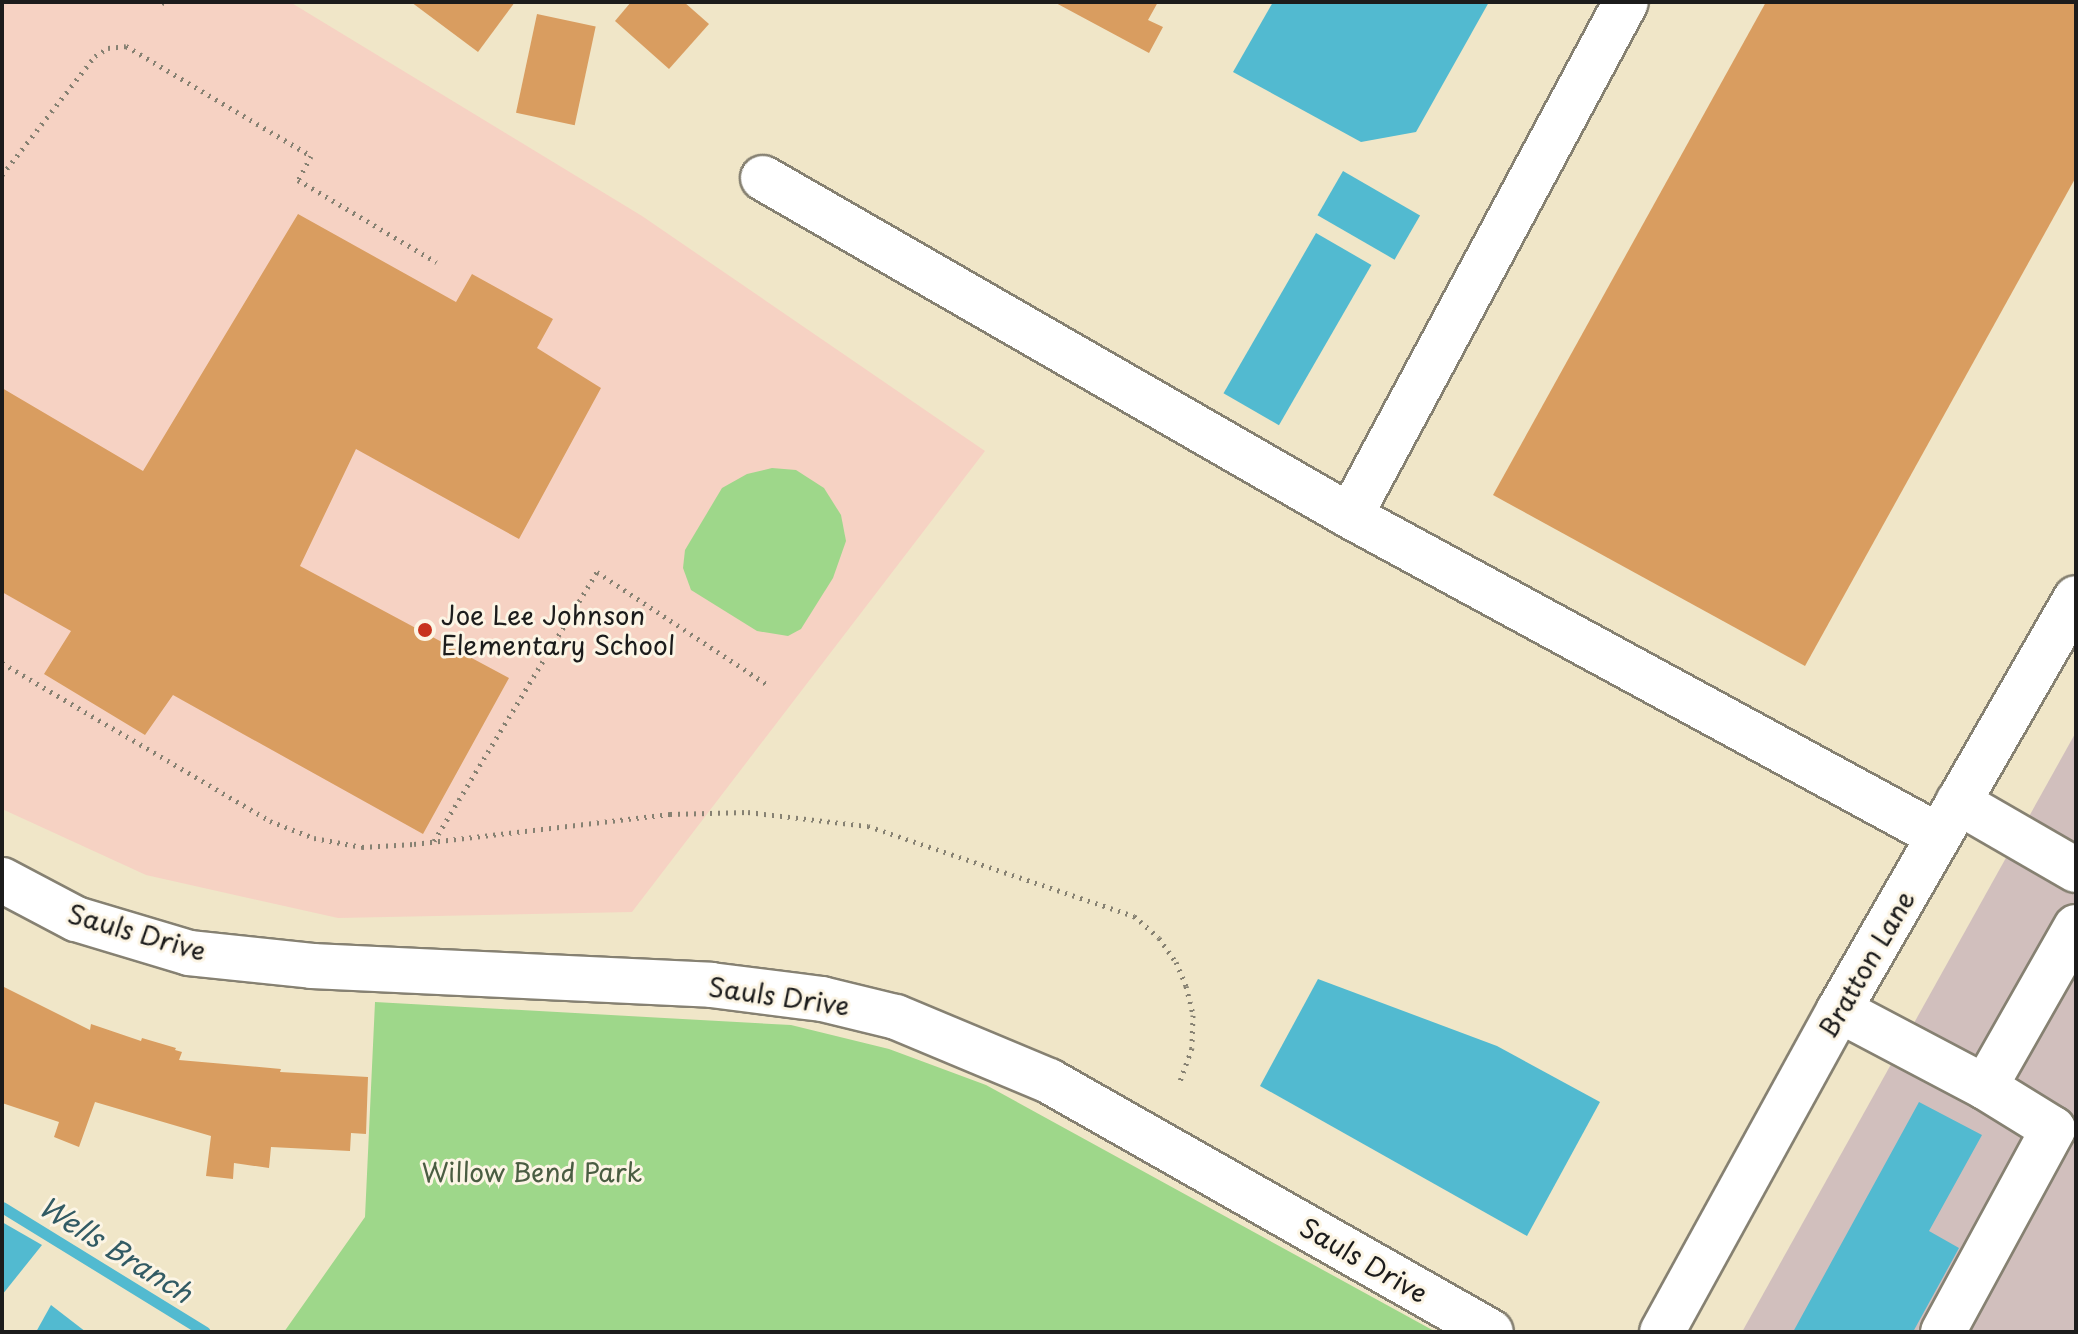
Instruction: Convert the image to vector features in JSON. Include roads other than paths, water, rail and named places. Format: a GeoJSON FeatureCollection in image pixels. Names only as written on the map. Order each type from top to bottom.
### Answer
{"type":"FeatureCollection","features":[{"type":"Feature","properties":{"kind":"street"},"geometry":{"type":"LineString","coordinates":[[1350,516],[1626,2]]}},
{"type":"Feature","properties":{"kind":"street"},"geometry":{"type":"LineString","coordinates":[[763,178],[1350,516],[1949,819],[2076,870]]}},
{"type":"Feature","properties":{"kind":"street","name":"Bratton Lane"},"geometry":{"type":"LineString","coordinates":[[1662,1332],[1839,1010],[2076,598]]}},
{"type":"Feature","properties":{"kind":"street","name":"Sauls Drive"},"geometry":{"type":"LineString","coordinates":[[2,880],[76,919],[189,953],[312,966],[711,985],[822,999],[896,1017],[1049,1081],[1491,1332]]}},
{"type":"Feature","properties":{"kind":"street"},"geometry":{"type":"LineString","coordinates":[[1985,1087],[2076,927]]}},
{"type":"Feature","properties":{"kind":"street"},"geometry":{"type":"LineString","coordinates":[[1839,1010],[1985,1087],[2053,1129],[1943,1332]]}},
{"type":"Feature","properties":{"kind":"water"},"geometry":{"type":"Polygon","coordinates":[[[1273,2],[1489,2],[1416,132],[1361,142],[1233,72],[1273,2]]]}},
{"type":"Feature","properties":{"kind":"water"},"geometry":{"type":"Polygon","coordinates":[[[1343,171],[1420,216],[1395,260],[1318,215],[1343,171]]]}},
{"type":"Feature","properties":{"kind":"water"},"geometry":{"type":"Polygon","coordinates":[[[1316,233],[1371,265],[1279,425],[1224,393],[1316,233]]]}},
{"type":"Feature","properties":{"kind":"water"},"geometry":{"type":"Polygon","coordinates":[[[1318,979],[1497,1046],[1600,1102],[1527,1236],[1260,1086],[1318,979]]]}},
{"type":"Feature","properties":{"kind":"water"},"geometry":{"type":"Polygon","coordinates":[[[1919,1102],[1982,1135],[1929,1231],[1959,1248],[1913,1332],[1793,1332],[1919,1102]]]}},
{"type":"Feature","properties":{"kind":"water"},"geometry":{"type":"Polygon","coordinates":[[[2,1222],[42,1245],[2,1295],[2,1222]]]}},
{"type":"Feature","properties":{"kind":"water"},"geometry":{"type":"Polygon","coordinates":[[[51,1305],[86,1332],[36,1332],[51,1305]]]}},
{"type":"Feature","properties":{"kind":"waterway","name":"Wells Branch"},"geometry":{"type":"LineString","coordinates":[[2,1207],[205,1332]]}},
{"type":"Feature","properties":{"kind":"place","name":"Joe Lee Johnson Elementary School"},"geometry":{"type":"Point","coordinates":[425,630]}},
{"type":"Feature","properties":{"kind":"park label","name":"Willow Bend Park"},"geometry":{"type":"Point","coordinates":[532,1172]}}]}
